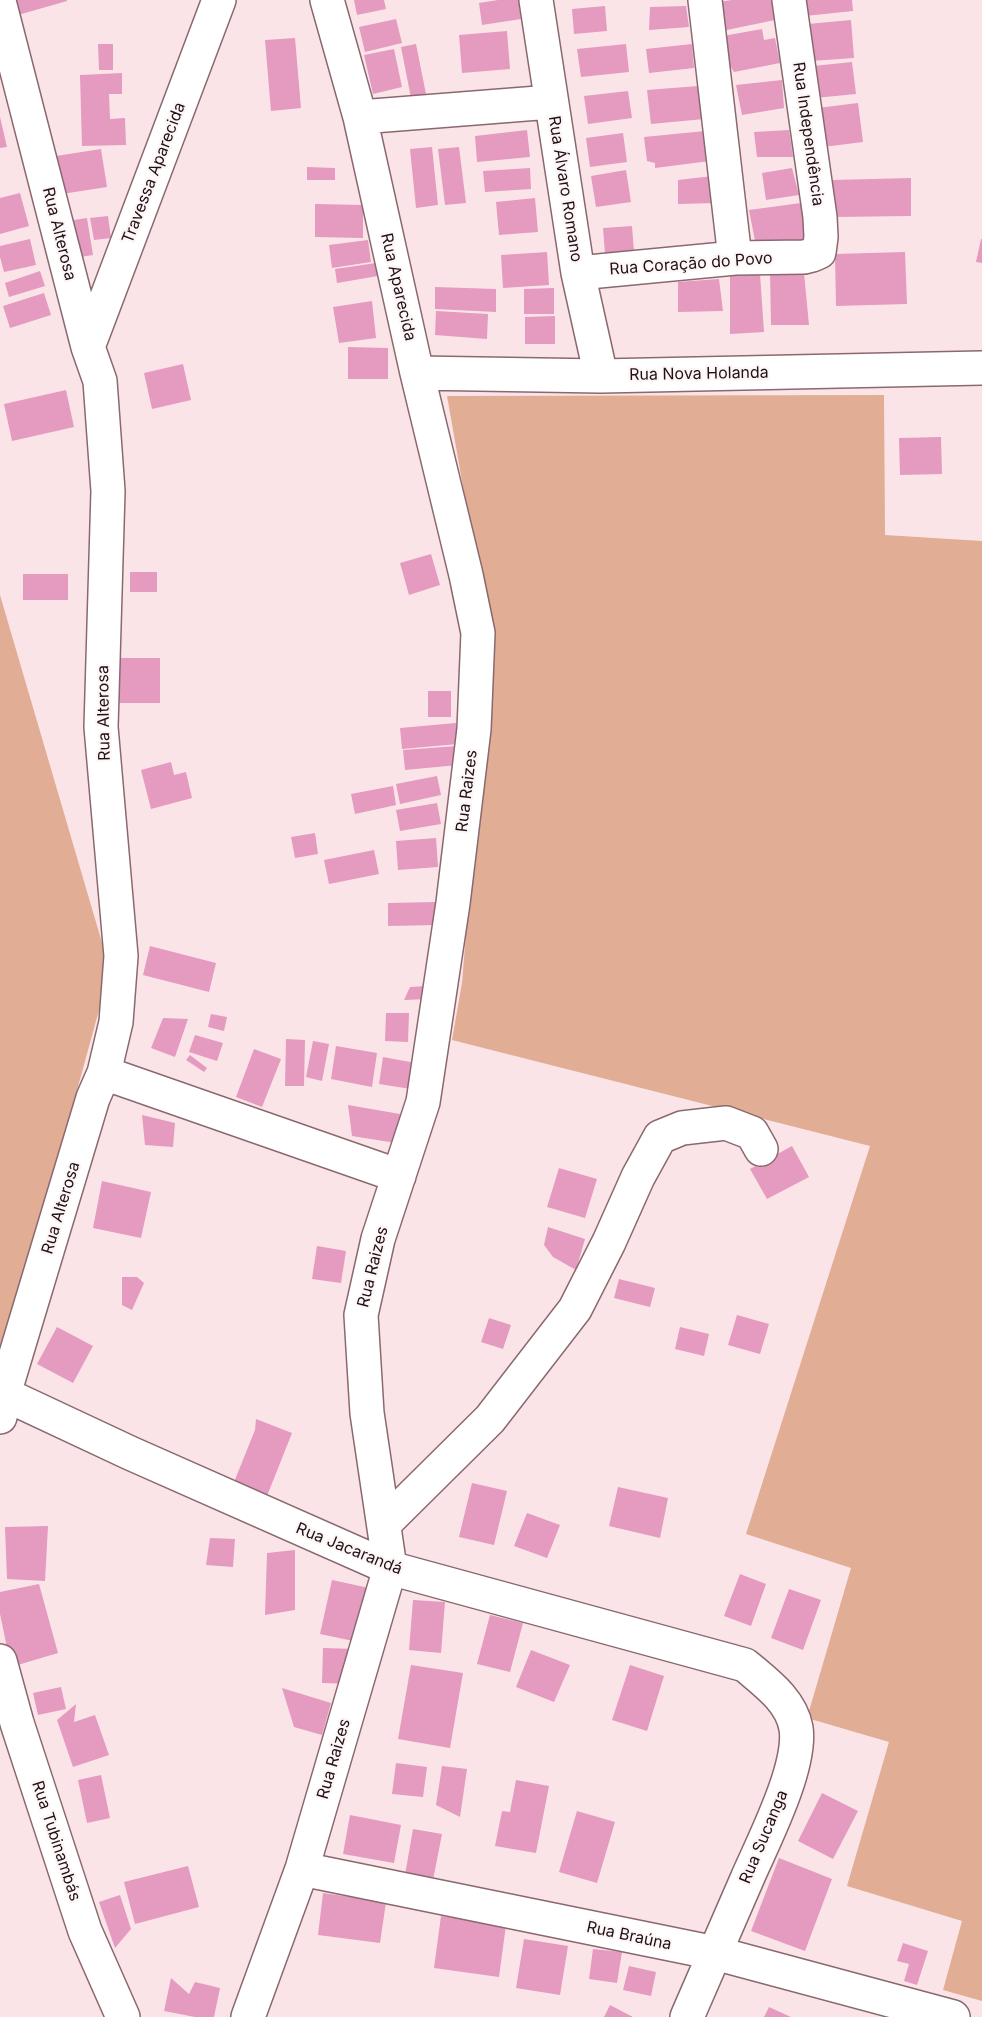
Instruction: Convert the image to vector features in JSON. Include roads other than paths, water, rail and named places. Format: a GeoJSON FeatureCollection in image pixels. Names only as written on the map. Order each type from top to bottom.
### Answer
{"type":"FeatureCollection","features":[{"type":"Feature","properties":{"kind":"street","name":"Travessa Aparecida"},"geometry":{"type":"LineString","coordinates":[[88,347],[219,0]]}},
{"type":"Feature","properties":{"kind":"street","name":"Rua Aparecida"},"geometry":{"type":"LineString","coordinates":[[327,0],[360,117],[417,373],[466,575]]}},
{"type":"Feature","properties":{"kind":"street","name":"Rua Álvaro Romano"},"geometry":{"type":"LineString","coordinates":[[536,0],[578,273],[601,376]]}},
{"type":"Feature","properties":{"kind":"street"},"geometry":{"type":"LineString","coordinates":[[705,0],[735,258]]}},
{"type":"Feature","properties":{"kind":"street","name":"Rua Independência"},"geometry":{"type":"LineString","coordinates":[[789,0],[820,217],[821,247],[819,252],[804,257]]}},
{"type":"Feature","properties":{"kind":"street","name":"Rua Alterosa"},"geometry":{"type":"LineString","coordinates":[[0,5],[88,347],[100,381],[108,491],[101,727],[121,956],[116,1022],[104,1073],[93,1098],[2,1405]]}},
{"type":"Feature","properties":{"kind":"street"},"geometry":{"type":"LineString","coordinates":[[360,117],[551,102]]}},
{"type":"Feature","properties":{"kind":"street","name":"Rua Coração do Povo"},"geometry":{"type":"LineString","coordinates":[[578,273],[735,258],[804,257]]}},
{"type":"Feature","properties":{"kind":"street","name":"Rua Nova Holanda"},"geometry":{"type":"LineString","coordinates":[[417,373],[601,376],[982,368]]}},
{"type":"Feature","properties":{"kind":"street","name":"Rua Raizes"},"geometry":{"type":"LineString","coordinates":[[248,2017],[302,1869],[390,1568],[367,1413],[362,1315],[378,1239],[423,1102],[453,903],[474,729],[478,633],[466,575]]}},
{"type":"Feature","properties":{"kind":"street"},"geometry":{"type":"LineString","coordinates":[[104,1073],[399,1176]]}},
{"type":"Feature","properties":{"kind":"street"},"geometry":{"type":"LineString","coordinates":[[384,1524],[490,1419],[575,1309],[609,1242],[638,1177],[660,1137],[682,1128],[726,1123],[752,1133],[762,1149]]}},
{"type":"Feature","properties":{"kind":"street","name":"Rua Jacarandá"},"geometry":{"type":"LineString","coordinates":[[2,1405],[130,1453],[390,1568],[745,1665]]}},
{"type":"Feature","properties":{"kind":"street","name":"Rua Tubinambás"},"geometry":{"type":"LineString","coordinates":[[0,1661],[17,1723],[85,1931],[123,2017]]}},
{"type":"Feature","properties":{"kind":"street","name":"Rua Sucanga"},"geometry":{"type":"LineString","coordinates":[[687,2017],[784,1793],[796,1748],[796,1728],[790,1710],[774,1690],[745,1665]]}},
{"type":"Feature","properties":{"kind":"street","name":"Rua Braúna"},"geometry":{"type":"LineString","coordinates":[[302,1869],[715,1953],[953,2017]]}}]}
